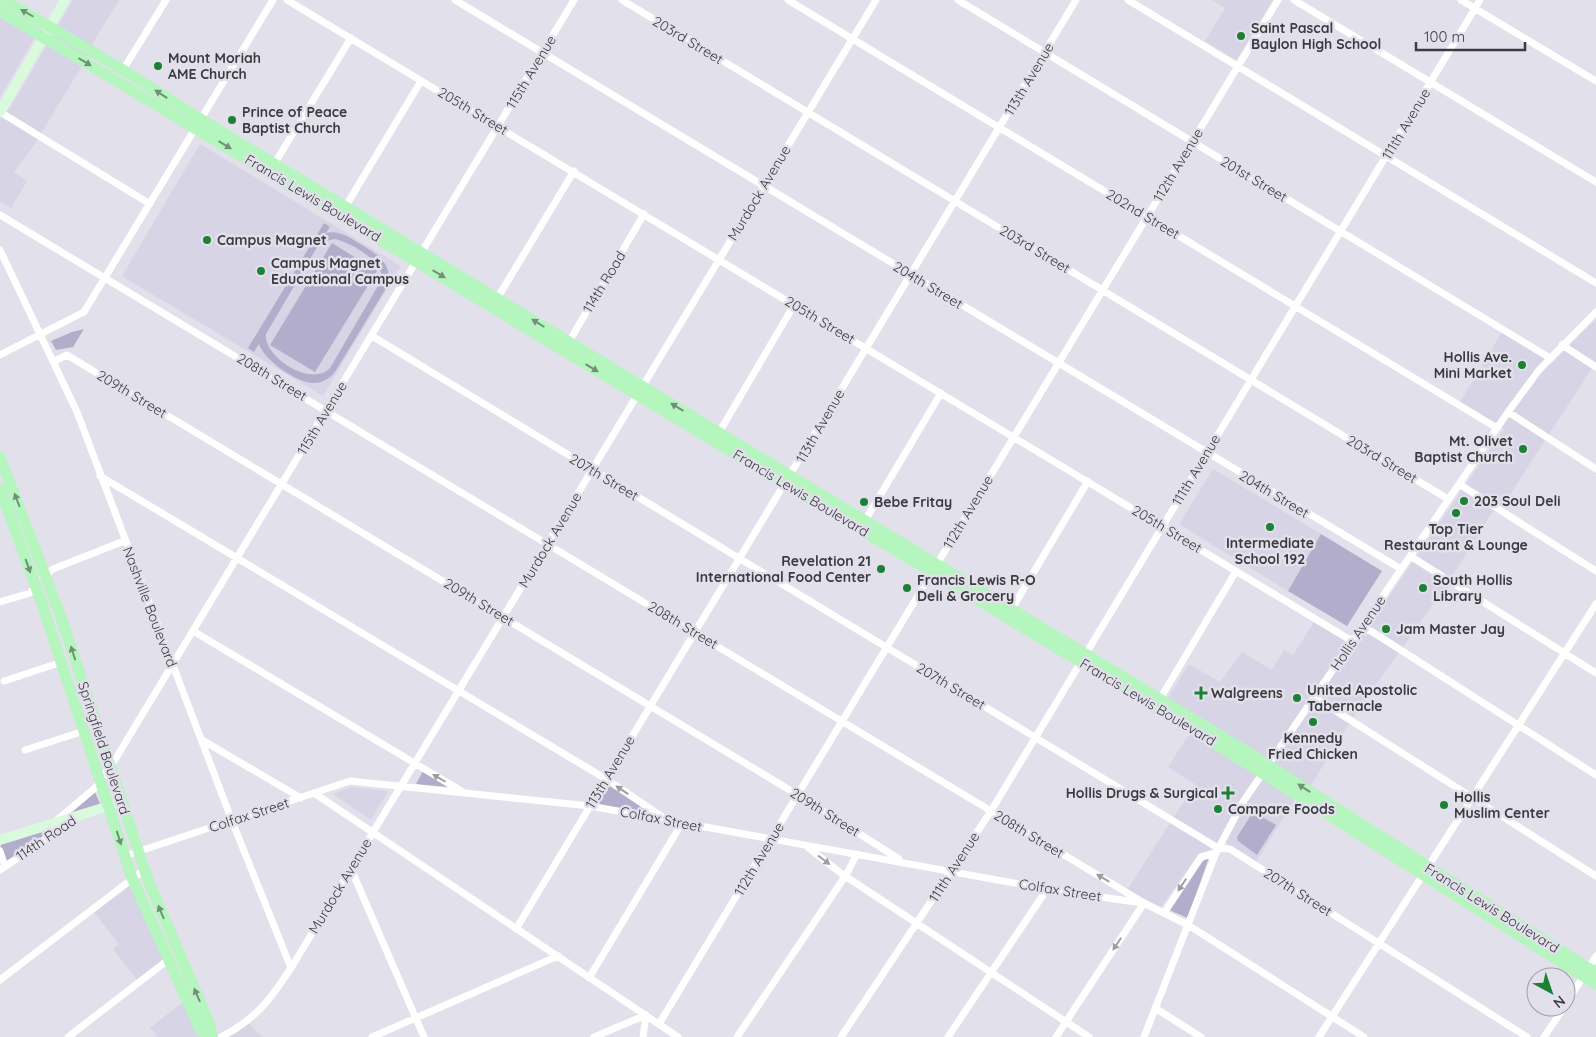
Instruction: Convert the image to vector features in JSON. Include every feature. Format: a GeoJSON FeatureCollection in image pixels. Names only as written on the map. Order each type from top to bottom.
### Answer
{"type":"FeatureCollection","features":[{"type":"Feature","properties":{"kind":"main road","name":"Francis Lewis Boulevard"},"geometry":{"type":"LineString","coordinates":[[4,0],[123,70],[199,124]]}},
{"type":"Feature","properties":{"kind":"main road"},"geometry":{"type":"LineString","coordinates":[[0,112],[65,0]]}},
{"type":"Feature","properties":{"kind":"main road","name":"Francis Lewis Boulevard"},"geometry":{"type":"LineString","coordinates":[[0,11],[43,38],[199,124],[1084,658],[1264,768],[1589,973],[1596,984]]}},
{"type":"Feature","properties":{"kind":"main road","name":"Springfield Boulevard"},"geometry":{"type":"LineString","coordinates":[[0,456],[46,575],[144,870],[210,1025],[212,1037]]}},
{"type":"Feature","properties":{"kind":"main road","name":"Springfield Boulevard"},"geometry":{"type":"LineString","coordinates":[[0,489],[62,662],[132,878],[200,1029],[208,1037]]}},
{"type":"Feature","properties":{"kind":"main road","name":"Francis Lewis Boulevard"},"geometry":{"type":"LineString","coordinates":[[1084,658],[1160,699],[1264,768]]}},
{"type":"Feature","properties":{"kind":"main road","name":"114th Road"},"geometry":{"type":"LineString","coordinates":[[82,814],[122,802]]}},
{"type":"Feature","properties":{"kind":"main road","name":"115th Avenue"},"geometry":{"type":"LineString","coordinates":[[0,840],[82,814]]}},
{"type":"Feature","properties":{"kind":"street"},"geometry":{"type":"LineString","coordinates":[[123,70],[166,0]]}},
{"type":"Feature","properties":{"kind":"street"},"geometry":{"type":"LineString","coordinates":[[0,355],[84,312],[273,0]]}},
{"type":"Feature","properties":{"kind":"street","name":"205th Street"},"geometry":{"type":"LineString","coordinates":[[287,0],[1352,641]]}},
{"type":"Feature","properties":{"kind":"street","name":"204th Street"},"geometry":{"type":"LineString","coordinates":[[455,0],[1401,569]]}},
{"type":"Feature","properties":{"kind":"street","name":"115th Avenue"},"geometry":{"type":"LineString","coordinates":[[53,823],[95,788],[110,766],[283,484],[574,0]]}},
{"type":"Feature","properties":{"kind":"street","name":"203rd Street"},"geometry":{"type":"LineString","coordinates":[[622,0],[1448,499]]}},
{"type":"Feature","properties":{"kind":"street","name":"202nd Street"},"geometry":{"type":"LineString","coordinates":[[788,0],[1497,428]]}},
{"type":"Feature","properties":{"kind":"street","name":"Murdock Avenue"},"geometry":{"type":"LineString","coordinates":[[221,1037],[249,1020],[265,1006],[291,968],[876,0]]}},
{"type":"Feature","properties":{"kind":"street","name":"201st Street"},"geometry":{"type":"LineString","coordinates":[[958,0],[1550,358]]}},
{"type":"Feature","properties":{"kind":"street","name":"113th Avenue"},"geometry":{"type":"LineString","coordinates":[[516,928],[1076,0]]}},
{"type":"Feature","properties":{"kind":"street"},"geometry":{"type":"LineString","coordinates":[[1128,0],[1596,283]]}},
{"type":"Feature","properties":{"kind":"street","name":"112th Avenue"},"geometry":{"type":"LineString","coordinates":[[659,1024],[1278,0]]}},
{"type":"Feature","properties":{"kind":"street"},"geometry":{"type":"LineString","coordinates":[[1294,0],[1596,182]]}},
{"type":"Feature","properties":{"kind":"street"},"geometry":{"type":"LineString","coordinates":[[1461,0],[1596,81]]}},
{"type":"Feature","properties":{"kind":"street","name":"111th Avenue"},"geometry":{"type":"LineString","coordinates":[[841,1037],[991,811],[1480,0]]}},
{"type":"Feature","properties":{"kind":"street"},"geometry":{"type":"LineString","coordinates":[[272,168],[351,38]]}},
{"type":"Feature","properties":{"kind":"street"},"geometry":{"type":"LineString","coordinates":[[343,210],[421,81]]}},
{"type":"Feature","properties":{"kind":"street"},"geometry":{"type":"LineString","coordinates":[[0,112],[150,204]]}},
{"type":"Feature","properties":{"kind":"street"},"geometry":{"type":"LineString","coordinates":[[495,302],[574,171]]}},
{"type":"Feature","properties":{"kind":"street","name":"114th Road"},"geometry":{"type":"LineString","coordinates":[[566,346],[644,214]]}},
{"type":"Feature","properties":{"kind":"street","name":"208th Street"},"geometry":{"type":"LineString","coordinates":[[0,215],[1144,903],[1188,925],[1364,1037]]}},
{"type":"Feature","properties":{"kind":"street","name":"Nashville Boulevard"},"geometry":{"type":"LineString","coordinates":[[1,254],[77,412],[172,666],[291,968]]}},
{"type":"Feature","properties":{"kind":"street"},"geometry":{"type":"LineString","coordinates":[[716,437],[794,305]]}},
{"type":"Feature","properties":{"kind":"street","name":"Hollis Avenue"},"geometry":{"type":"LineString","coordinates":[[1144,1037],[1217,850],[1236,812],[1264,768],[1508,412],[1550,358],[1596,312]]}},
{"type":"Feature","properties":{"kind":"street","name":"207th Street"},"geometry":{"type":"LineString","coordinates":[[372,336],[1035,737],[1217,850],[1230,849],[1527,1037]]}},
{"type":"Feature","properties":{"kind":"street"},"geometry":{"type":"LineString","coordinates":[[1562,346],[1596,367]]}},
{"type":"Feature","properties":{"kind":"street","name":"209th Street"},"geometry":{"type":"LineString","coordinates":[[53,362],[67,355],[798,795],[901,861]]}},
{"type":"Feature","properties":{"kind":"street"},"geometry":{"type":"LineString","coordinates":[[863,525],[941,394]]}},
{"type":"Feature","properties":{"kind":"street"},"geometry":{"type":"LineString","coordinates":[[1508,412],[1596,469]]}},
{"type":"Feature","properties":{"kind":"street"},"geometry":{"type":"LineString","coordinates":[[100,476],[606,779],[666,820]]}},
{"type":"Feature","properties":{"kind":"street"},"geometry":{"type":"LineString","coordinates":[[1009,613],[1088,482]]}},
{"type":"Feature","properties":{"kind":"street"},"geometry":{"type":"LineString","coordinates":[[1459,484],[1596,571]]}},
{"type":"Feature","properties":{"kind":"street"},"geometry":{"type":"LineString","coordinates":[[0,602],[30,592],[53,569],[124,541]]}},
{"type":"Feature","properties":{"kind":"street"},"geometry":{"type":"LineString","coordinates":[[1410,556],[1596,673]]}},
{"type":"Feature","properties":{"kind":"street"},"geometry":{"type":"LineString","coordinates":[[1160,699],[1236,571]]}},
{"type":"Feature","properties":{"kind":"street"},"geometry":{"type":"LineString","coordinates":[[1320,1037],[1596,604]]}},
{"type":"Feature","properties":{"kind":"street"},"geometry":{"type":"LineString","coordinates":[[1360,629],[1371,631],[1596,775]]}},
{"type":"Feature","properties":{"kind":"street"},"geometry":{"type":"LineString","coordinates":[[193,630],[465,793]]}},
{"type":"Feature","properties":{"kind":"street"},"geometry":{"type":"LineString","coordinates":[[4,681],[62,662]]}},
{"type":"Feature","properties":{"kind":"street"},"geometry":{"type":"LineString","coordinates":[[1314,697],[1596,876]]}},
{"type":"Feature","properties":{"kind":"street"},"geometry":{"type":"LineString","coordinates":[[25,750],[84,731]]}},
{"type":"Feature","properties":{"kind":"street"},"geometry":{"type":"LineString","coordinates":[[202,740],[301,798]]}},
{"type":"Feature","properties":{"kind":"street","name":"Colfax Street"},"geometry":{"type":"LineString","coordinates":[[125,856],[350,781],[590,806],[1047,889],[1144,903]]}},
{"type":"Feature","properties":{"kind":"street"},"geometry":{"type":"LineString","coordinates":[[314,793],[678,1037]]}},
{"type":"Feature","properties":{"kind":"street","name":"114th Road"},"geometry":{"type":"LineString","coordinates":[[2,868],[82,814]]}},
{"type":"Feature","properties":{"kind":"street"},"geometry":{"type":"LineString","coordinates":[[589,978],[682,823]]}},
{"type":"Feature","properties":{"kind":"street"},"geometry":{"type":"LineString","coordinates":[[803,844],[846,876],[1089,1037]]}},
{"type":"Feature","properties":{"kind":"street"},"geometry":{"type":"LineString","coordinates":[[1164,913],[1201,858],[1217,850]]}},
{"type":"Feature","properties":{"kind":"street"},"geometry":{"type":"LineString","coordinates":[[0,851],[2,868]]}},
{"type":"Feature","properties":{"kind":"street"},"geometry":{"type":"LineString","coordinates":[[738,1037],[846,876],[856,854]]}},
{"type":"Feature","properties":{"kind":"street"},"geometry":{"type":"LineString","coordinates":[[351,868],[424,1037]]}},
{"type":"Feature","properties":{"kind":"street"},"geometry":{"type":"LineString","coordinates":[[0,980],[144,870]]}},
{"type":"Feature","properties":{"kind":"street"},"geometry":{"type":"LineString","coordinates":[[948,1037],[1047,889]]}},
{"type":"Feature","properties":{"kind":"street"},"geometry":{"type":"LineString","coordinates":[[1056,1037],[1144,903]]}},
{"type":"Feature","properties":{"kind":"street"},"geometry":{"type":"LineString","coordinates":[[372,1037],[558,956]]}},
{"type":"Feature","properties":{"kind":"street"},"geometry":{"type":"LineString","coordinates":[[1576,991],[1589,973],[1596,956]]}},
{"type":"Feature","properties":{"kind":"street"},"geometry":{"type":"LineString","coordinates":[[68,1037],[168,960]]}},
{"type":"Feature","properties":{"kind":"street"},"geometry":{"type":"LineString","coordinates":[[1155,1008],[1201,1037]]}},
{"type":"Feature","properties":{"kind":"street"},"geometry":{"type":"LineString","coordinates":[[594,1037],[646,1015]]}},
{"type":"Feature","properties":{"kind":"street"},"geometry":{"type":"LineString","coordinates":[[644,1037],[646,1015]]}},
{"type":"Feature","properties":{"kind":"street"},"geometry":{"type":"LineString","coordinates":[[1544,1037],[1557,1017]]}},
{"type":"Feature","properties":{"kind":"shaded area"},"geometry":{"type":"Polygon","coordinates":[[[73,0],[119,0],[34,145],[14,172],[27,181],[11,208],[0,201],[0,119],[12,105],[73,0]]]}},
{"type":"Feature","properties":{"kind":"shaded area"},"geometry":{"type":"Polygon","coordinates":[[[1212,0],[1273,0],[1236,60],[1205,41],[1225,8],[1212,0]]]}},
{"type":"Feature","properties":{"kind":"shaded area"},"geometry":{"type":"Polygon","coordinates":[[[0,16],[35,37],[0,97],[0,16]]]}},
{"type":"Feature","properties":{"kind":"shaded area","name":"Campus Magnet Educational Campus"},"geometry":{"type":"Polygon","coordinates":[[[200,144],[401,266],[323,396],[122,276],[200,144]]]}},
{"type":"Feature","properties":{"kind":"shaded area"},"geometry":{"type":"Polygon","coordinates":[[[324,223],[330,227],[326,233],[331,232],[349,237],[375,253],[384,263],[389,275],[385,290],[335,372],[326,380],[315,383],[300,380],[274,364],[259,344],[254,352],[248,348],[324,223]],[[335,239],[325,241],[316,249],[266,334],[267,343],[272,352],[290,367],[301,372],[322,373],[330,368],[382,279],[381,272],[372,259],[350,244],[335,239]]]}},
{"type":"Feature","properties":{"kind":"shaded area"},"geometry":{"type":"Polygon","coordinates":[[[332,243],[377,271],[315,372],[270,345],[332,243]]]}},
{"type":"Feature","properties":{"kind":"shaded area"},"geometry":{"type":"Polygon","coordinates":[[[1596,319],[1596,362],[1498,513],[1493,511],[1448,583],[1376,685],[1374,684],[1301,801],[1295,799],[1256,862],[1226,843],[1199,854],[1160,908],[1127,890],[1195,784],[1168,767],[1200,717],[1168,698],[1189,664],[1220,682],[1242,652],[1272,670],[1284,650],[1293,655],[1314,622],[1355,646],[1504,429],[1460,402],[1502,332],[1552,363],[1596,319]]]}},
{"type":"Feature","properties":{"kind":"shaded area"},"geometry":{"type":"Polygon","coordinates":[[[84,329],[73,347],[56,350],[51,341],[72,332],[84,329]]]}},
{"type":"Feature","properties":{"kind":"shaded area","name":"Intermediate School 192"},"geometry":{"type":"Polygon","coordinates":[[[1213,469],[1321,534],[1288,591],[1179,524],[1213,469]]]}},
{"type":"Feature","properties":{"kind":"shaded area"},"geometry":{"type":"Polygon","coordinates":[[[1321,534],[1382,571],[1347,626],[1288,591],[1321,534]]]}},
{"type":"Feature","properties":{"kind":"shaded area"},"geometry":{"type":"Polygon","coordinates":[[[423,771],[448,787],[416,784],[423,771]]]}},
{"type":"Feature","properties":{"kind":"shaded area"},"geometry":{"type":"Polygon","coordinates":[[[606,782],[653,813],[592,804],[606,782]]]}},
{"type":"Feature","properties":{"kind":"shaded area"},"geometry":{"type":"Polygon","coordinates":[[[352,787],[388,791],[371,820],[333,794],[352,787]]]}},
{"type":"Feature","properties":{"kind":"shaded area"},"geometry":{"type":"Polygon","coordinates":[[[95,792],[100,804],[69,814],[95,792]]]}},
{"type":"Feature","properties":{"kind":"shaded area"},"geometry":{"type":"Polygon","coordinates":[[[1253,812],[1276,825],[1257,855],[1238,841],[1237,837],[1253,812]]]}},
{"type":"Feature","properties":{"kind":"shaded area"},"geometry":{"type":"Polygon","coordinates":[[[63,824],[5,862],[0,843],[63,824]]]}},
{"type":"Feature","properties":{"kind":"shaded area"},"geometry":{"type":"Polygon","coordinates":[[[1209,857],[1188,918],[1169,910],[1203,861],[1209,857]]]}},
{"type":"Feature","properties":{"kind":"shaded area"},"geometry":{"type":"Polygon","coordinates":[[[131,881],[166,959],[138,981],[113,949],[119,944],[93,911],[131,881]]]}},
{"type":"Feature","properties":{"kind":"shaded area"},"geometry":{"type":"Polygon","coordinates":[[[184,1001],[203,1037],[158,1037],[150,1028],[184,1001]]]}},
{"type":"Feature","properties":{"kind":"shaded area"},"geometry":{"type":"Polygon","coordinates":[[[249,1023],[262,1037],[226,1037],[249,1023]]]}},
{"type":"Feature","properties":{"kind":"place","name":"Saint Pascal Baylon High School"},"geometry":{"type":"Point","coordinates":[1241,36]}},
{"type":"Feature","properties":{"kind":"place","name":"Mount Moriah AME Church"},"geometry":{"type":"Point","coordinates":[158,66]}},
{"type":"Feature","properties":{"kind":"place","name":"Prince of Peace Baptist Church"},"geometry":{"type":"Point","coordinates":[232,120]}},
{"type":"Feature","properties":{"kind":"place","name":"Campus Magnet"},"geometry":{"type":"Point","coordinates":[207,240]}},
{"type":"Feature","properties":{"kind":"place","name":"Campus Magnet Educational Campus"},"geometry":{"type":"Point","coordinates":[261,271]}},
{"type":"Feature","properties":{"kind":"place","name":"Hollis Ave. Mini Market"},"geometry":{"type":"Point","coordinates":[1522,365]}},
{"type":"Feature","properties":{"kind":"place","name":"Mt. Olivet Baptist Church"},"geometry":{"type":"Point","coordinates":[1523,449]}},
{"type":"Feature","properties":{"kind":"place","name":"203 Soul Deli"},"geometry":{"type":"Point","coordinates":[1464,501]}},
{"type":"Feature","properties":{"kind":"place","name":"Bebe Fritay"},"geometry":{"type":"Point","coordinates":[864,502]}},
{"type":"Feature","properties":{"kind":"place","name":"Top Tier Restaurant & Lounge"},"geometry":{"type":"Point","coordinates":[1456,513]}},
{"type":"Feature","properties":{"kind":"place","name":"Intermediate School 192"},"geometry":{"type":"Point","coordinates":[1270,527]}},
{"type":"Feature","properties":{"kind":"place","name":"Revelation 21 International Food Center"},"geometry":{"type":"Point","coordinates":[881,569]}},
{"type":"Feature","properties":{"kind":"place","name":"Francis Lewis R-O Deli & Grocery"},"geometry":{"type":"Point","coordinates":[907,588]}},
{"type":"Feature","properties":{"kind":"place","name":"South Hollis Library"},"geometry":{"type":"Point","coordinates":[1423,588]}},
{"type":"Feature","properties":{"kind":"place","name":"Jam Master Jay"},"geometry":{"type":"Point","coordinates":[1386,629]}},
{"type":"Feature","properties":{"kind":"place","name":"Walgreens"},"geometry":{"type":"Point","coordinates":[1201,693]}},
{"type":"Feature","properties":{"kind":"place","name":"United Apostolic Tabernacle"},"geometry":{"type":"Point","coordinates":[1297,698]}},
{"type":"Feature","properties":{"kind":"place","name":"Kennedy Fried Chicken"},"geometry":{"type":"Point","coordinates":[1313,722]}},
{"type":"Feature","properties":{"kind":"place","name":"Hollis Drugs & Surgical"},"geometry":{"type":"Point","coordinates":[1228,793]}},
{"type":"Feature","properties":{"kind":"place","name":"Hollis Muslim Center"},"geometry":{"type":"Point","coordinates":[1444,805]}},
{"type":"Feature","properties":{"kind":"place","name":"Compare Foods"},"geometry":{"type":"Point","coordinates":[1218,809]}}]}
